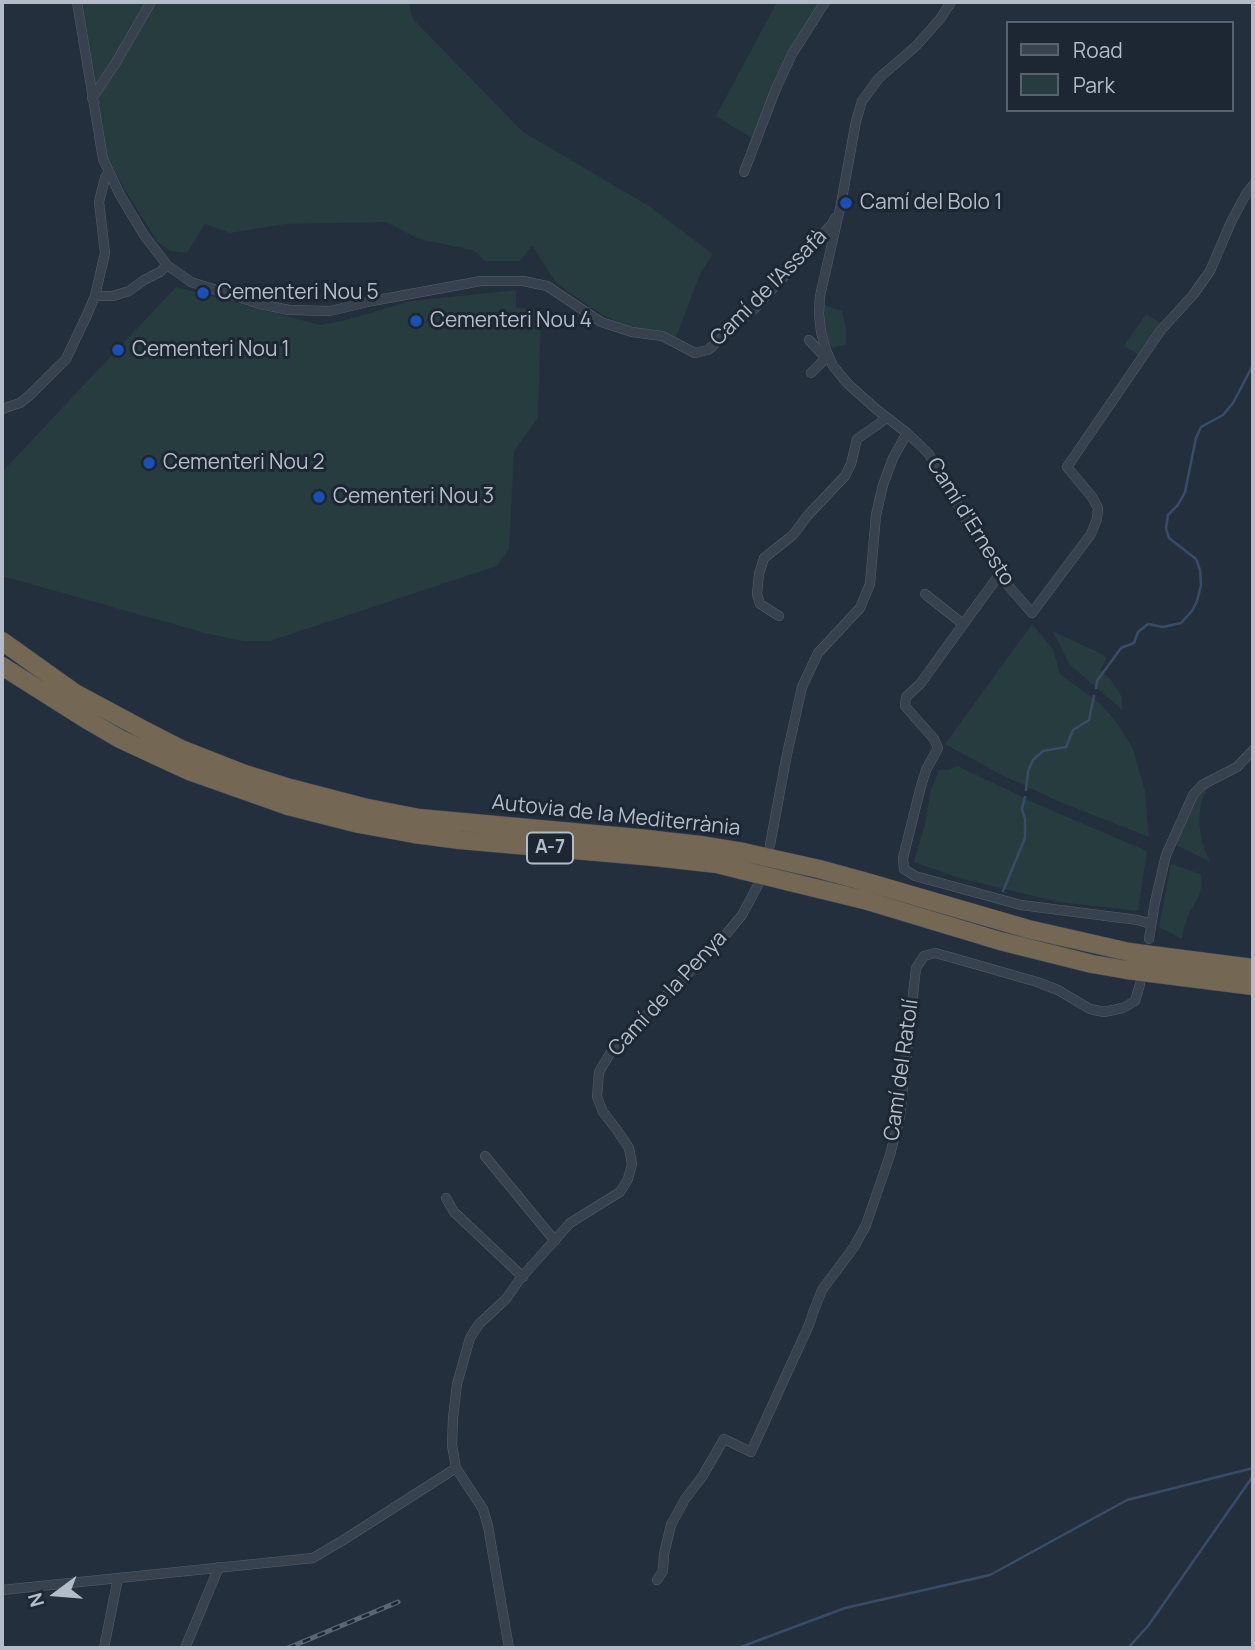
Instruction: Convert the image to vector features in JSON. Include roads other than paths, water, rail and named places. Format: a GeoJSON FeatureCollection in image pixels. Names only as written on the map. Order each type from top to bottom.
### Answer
{"type":"FeatureCollection","features":[{"type":"Feature","properties":{"kind":"highway","name":"Autovia de la Mediterrània"},"geometry":{"type":"LineString","coordinates":[[2,641],[75,694],[239,781]]}},
{"type":"Feature","properties":{"kind":"highway","name":"Autovia de la Mediterrània"},"geometry":{"type":"LineString","coordinates":[[2,666],[120,739],[189,771],[290,788],[361,816],[460,840],[717,864],[742,861],[867,892],[1000,941],[1092,964],[1128,961],[1159,965],[1253,986]]}},
{"type":"Feature","properties":{"kind":"highway","name":"Autovia de la Mediterrània"},"geometry":{"type":"LineString","coordinates":[[1159,965],[1253,968]]}},
{"type":"Feature","properties":{"kind":"street"},"geometry":{"type":"LineString","coordinates":[[77,2],[103,159],[120,195],[144,235],[167,265],[128,291],[113,296],[95,296]]}},
{"type":"Feature","properties":{"kind":"street"},"geometry":{"type":"LineString","coordinates":[[92,98],[151,2]]}},
{"type":"Feature","properties":{"kind":"street"},"geometry":{"type":"LineString","coordinates":[[744,172],[792,54],[825,2]]}},
{"type":"Feature","properties":{"kind":"street","name":"Camí d'Ernesto"},"geometry":{"type":"LineString","coordinates":[[951,2],[916,46],[879,78],[862,101],[820,296],[821,332],[832,363],[848,384],[928,453],[996,565],[999,575],[1032,613],[1091,534],[1097,519],[1098,508],[1092,497],[1067,467],[1161,330],[1193,295],[1210,271],[1231,222],[1253,185]]}},
{"type":"Feature","properties":{"kind":"street"},"geometry":{"type":"LineString","coordinates":[[2,409],[20,403],[29,396],[66,359],[95,296],[105,253],[99,202],[109,172]]}},
{"type":"Feature","properties":{"kind":"street","name":"Camí de l'Assafà"},"geometry":{"type":"LineString","coordinates":[[167,265],[191,282],[260,304],[289,310],[330,311],[481,281],[523,281],[547,286],[601,322],[632,332],[662,336],[695,353],[708,349],[755,308],[832,224],[841,204]]}},
{"type":"Feature","properties":{"kind":"street"},"geometry":{"type":"LineString","coordinates":[[809,340],[832,363]]}},
{"type":"Feature","properties":{"kind":"street"},"geometry":{"type":"LineString","coordinates":[[811,373],[823,362],[823,355]]}},
{"type":"Feature","properties":{"kind":"street"},"geometry":{"type":"LineString","coordinates":[[779,616],[760,604],[757,594],[764,558],[793,535],[840,482],[851,464],[857,439],[886,417]]}},
{"type":"Feature","properties":{"kind":"street"},"geometry":{"type":"LineString","coordinates":[[770,845],[802,687],[818,653],[860,608],[870,584],[876,515],[883,485],[893,458],[907,433]]}},
{"type":"Feature","properties":{"kind":"street"},"geometry":{"type":"LineString","coordinates":[[999,575],[920,684],[906,698],[905,706],[939,748],[920,786],[903,858],[904,869],[915,876],[1021,905],[1151,924]]}},
{"type":"Feature","properties":{"kind":"street"},"geometry":{"type":"LineString","coordinates":[[925,594],[963,624]]}},
{"type":"Feature","properties":{"kind":"street"},"geometry":{"type":"LineString","coordinates":[[1149,939],[1166,855],[1193,794],[1202,785],[1237,767],[1253,750]]}},
{"type":"Feature","properties":{"kind":"street","name":"Camí de la Penya"},"geometry":{"type":"LineString","coordinates":[[509,1648],[483,1508],[456,1468],[452,1445],[457,1384],[470,1338],[479,1324],[506,1299],[570,1223],[620,1192],[628,1179],[632,1164],[629,1149],[603,1112],[597,1097],[599,1072],[614,1047],[726,934],[742,915],[758,885]]}},
{"type":"Feature","properties":{"kind":"street","name":"Camí del Ratolí"},"geometry":{"type":"LineString","coordinates":[[657,1580],[663,1571],[671,1525],[685,1499],[724,1440],[751,1452],[809,1325],[822,1290],[854,1247],[866,1225],[890,1155],[900,1115],[916,968],[924,957],[935,953],[1037,982],[1058,990],[1090,1009],[1104,1012],[1123,1008],[1135,1001],[1139,988]]}},
{"type":"Feature","properties":{"kind":"street"},"geometry":{"type":"LineString","coordinates":[[485,1156],[555,1241]]}},
{"type":"Feature","properties":{"kind":"street"},"geometry":{"type":"LineString","coordinates":[[446,1198],[454,1212],[523,1277]]}},
{"type":"Feature","properties":{"kind":"street"},"geometry":{"type":"LineString","coordinates":[[2,1590],[313,1558],[456,1468]]}},
{"type":"Feature","properties":{"kind":"street"},"geometry":{"type":"LineString","coordinates":[[185,1648],[219,1567]]}},
{"type":"Feature","properties":{"kind":"street"},"geometry":{"type":"LineString","coordinates":[[104,1648],[118,1578]]}},
{"type":"Feature","properties":{"kind":"waterway"},"geometry":{"type":"LineString","coordinates":[[1096,688],[1097,681],[1121,648],[1134,643],[1138,632],[1148,624],[1163,627],[1181,623],[1197,601],[1201,585],[1200,570],[1196,559],[1169,538],[1166,528],[1168,515],[1185,492],[1196,438],[1201,427],[1223,415],[1233,403],[1253,365]]}},
{"type":"Feature","properties":{"kind":"waterway"},"geometry":{"type":"LineString","coordinates":[[1026,790],[1028,771],[1033,760],[1043,751],[1066,747],[1073,730],[1089,720],[1094,696]]}},
{"type":"Feature","properties":{"kind":"waterway"},"geometry":{"type":"LineString","coordinates":[[1003,891],[1025,838],[1022,809],[1025,797]]}},
{"type":"Feature","properties":{"kind":"waterway"},"geometry":{"type":"LineString","coordinates":[[738,1648],[845,1608],[990,1575],[1127,1500],[1253,1468]]}},
{"type":"Feature","properties":{"kind":"waterway"},"geometry":{"type":"LineString","coordinates":[[1128,1648],[1148,1626],[1253,1476]]}},
{"type":"Feature","properties":{"kind":"railway"},"geometry":{"type":"LineString","coordinates":[[288,1648],[398,1602]]}},
{"type":"Feature","properties":{"kind":"place","name":"Camí del Bolo 1"},"geometry":{"type":"Point","coordinates":[846,203]}},
{"type":"Feature","properties":{"kind":"place","name":"Cementeri Nou 5"},"geometry":{"type":"Point","coordinates":[203,293]}},
{"type":"Feature","properties":{"kind":"place","name":"Cementeri Nou 4"},"geometry":{"type":"Point","coordinates":[416,321]}},
{"type":"Feature","properties":{"kind":"place","name":"Cementeri Nou 1"},"geometry":{"type":"Point","coordinates":[118,350]}},
{"type":"Feature","properties":{"kind":"place","name":"Cementeri Nou 2"},"geometry":{"type":"Point","coordinates":[149,463]}},
{"type":"Feature","properties":{"kind":"place","name":"Cementeri Nou 3"},"geometry":{"type":"Point","coordinates":[319,497]}}]}
